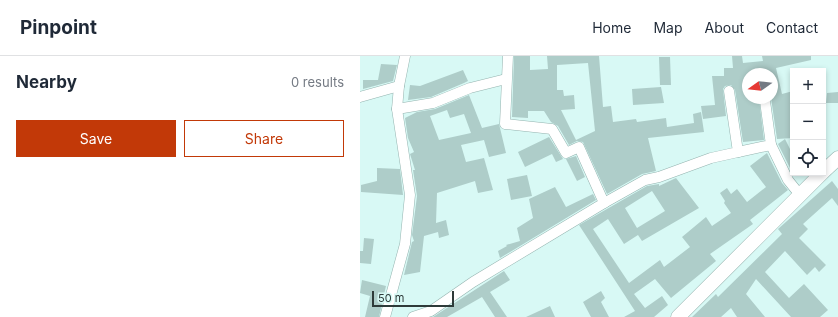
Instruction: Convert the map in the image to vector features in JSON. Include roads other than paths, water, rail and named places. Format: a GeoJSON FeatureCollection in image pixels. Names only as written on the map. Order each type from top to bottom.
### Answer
{"type":"FeatureCollection","features":[{"type":"Feature","properties":{"kind":"main road"},"geometry":{"type":"LineString","coordinates":[[826,170],[838,158]]}},
{"type":"Feature","properties":{"kind":"main road"},"geometry":{"type":"LineString","coordinates":[[678,317],[820,176]]}},
{"type":"Feature","properties":{"kind":"street"},"geometry":{"type":"LineString","coordinates":[[385,317],[405,244],[410,195],[397,110],[404,56]]}},
{"type":"Feature","properties":{"kind":"street"},"geometry":{"type":"LineString","coordinates":[[508,56],[505,124],[552,129],[566,153],[579,147],[604,203]]}},
{"type":"Feature","properties":{"kind":"street"},"geometry":{"type":"LineString","coordinates":[[397,110],[433,103],[470,88],[506,79]]}},
{"type":"Feature","properties":{"kind":"street"},"geometry":{"type":"LineString","coordinates":[[360,97],[399,86]]}},
{"type":"Feature","properties":{"kind":"street"},"geometry":{"type":"LineString","coordinates":[[729,91],[738,152]]}},
{"type":"Feature","properties":{"kind":"street"},"geometry":{"type":"LineString","coordinates":[[765,104],[771,145],[788,180],[800,195]]}},
{"type":"Feature","properties":{"kind":"street"},"geometry":{"type":"LineString","coordinates":[[413,317],[431,311],[473,282],[644,180],[659,177],[711,158],[771,145]]}}]}
